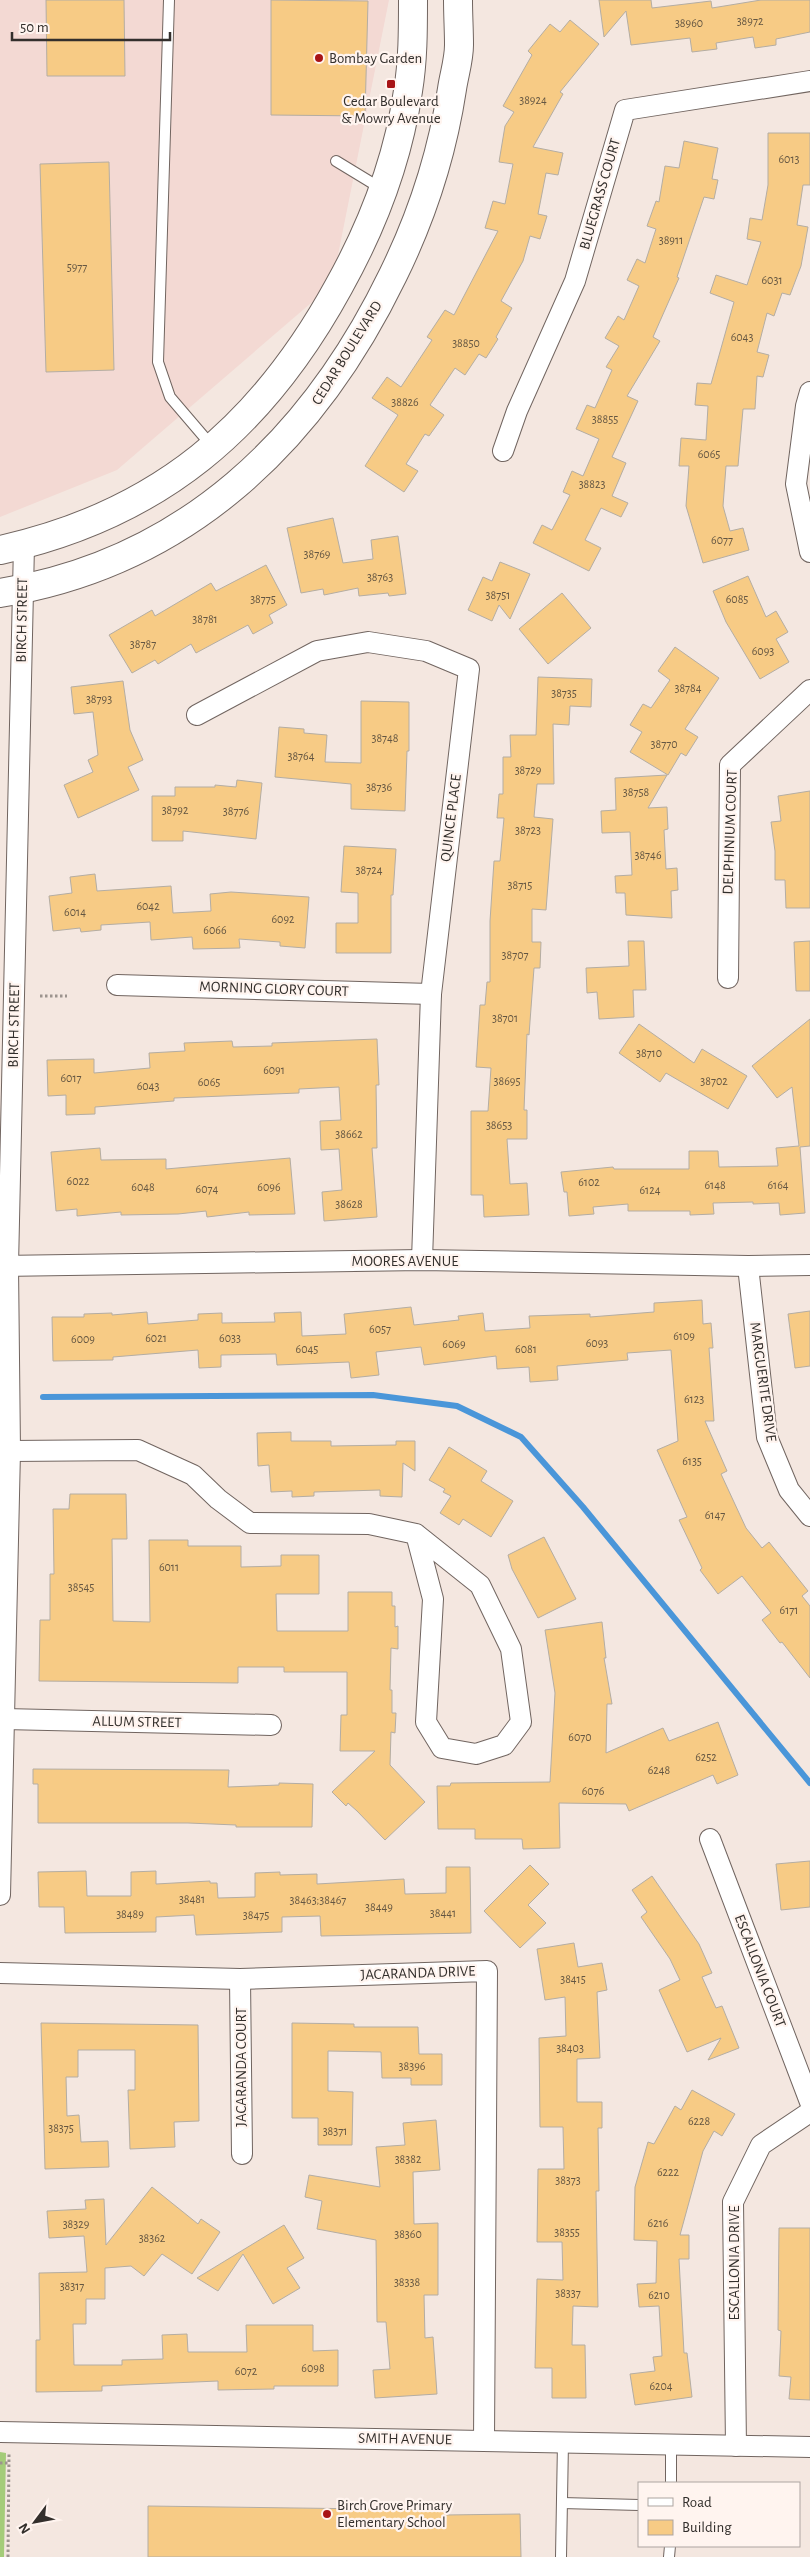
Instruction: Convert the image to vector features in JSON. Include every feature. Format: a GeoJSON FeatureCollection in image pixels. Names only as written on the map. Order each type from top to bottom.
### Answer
{"type":"FeatureCollection","features":[{"type":"Feature","properties":{"kind":"main road"},"geometry":{"type":"LineString","coordinates":[[12,547],[64,533],[138,500],[176,477],[214,448],[246,418],[275,385],[300,352],[346,274],[383,190],[400,130],[408,92],[414,0]]}},
{"type":"Feature","properties":{"kind":"main road","name":"CEDAR BOULEVARD"},"geometry":{"type":"LineString","coordinates":[[11,592],[75,575],[120,558],[160,538],[200,512],[242,480],[276,448],[308,413],[336,376],[384,294],[423,207],[440,148],[459,47],[458,0]]}},
{"type":"Feature","properties":{"kind":"street","name":"BLUEGRASS COURT"},"geometry":{"type":"LineString","coordinates":[[503,451],[517,411],[575,281],[626,110],[810,81]]}},
{"type":"Feature","properties":{"kind":"street"},"geometry":{"type":"LineString","coordinates":[[810,392],[806,406],[796,484],[810,552]]}},
{"type":"Feature","properties":{"kind":"street","name":"BIRCH STREET"},"geometry":{"type":"LineString","coordinates":[[0,1895],[10,1451],[4,1266],[12,547]]}},
{"type":"Feature","properties":{"kind":"street","name":"QUINCE PLACE"},"geometry":{"type":"LineString","coordinates":[[197,715],[318,651],[368,642],[426,651],[469,669],[431,994],[422,1260]]}},
{"type":"Feature","properties":{"kind":"street","name":"DELPHINIUM COURT"},"geometry":{"type":"LineString","coordinates":[[728,978],[730,765],[810,690]]}},
{"type":"Feature","properties":{"kind":"street","name":"MORNING GLORY COURT"},"geometry":{"type":"LineString","coordinates":[[117,985],[431,994]]}},
{"type":"Feature","properties":{"kind":"street","name":"MOORES AVENUE"},"geometry":{"type":"LineString","coordinates":[[4,1266],[422,1260],[748,1266],[810,1265]]}},
{"type":"Feature","properties":{"kind":"street","name":"MARGUERITE DRIVE"},"geometry":{"type":"LineString","coordinates":[[748,1266],[767,1437],[789,1490],[810,1516]]}},
{"type":"Feature","properties":{"kind":"street"},"geometry":{"type":"LineString","coordinates":[[10,1451],[138,1450],[194,1475],[218,1498],[250,1523],[370,1524],[416,1534],[480,1585],[512,1649],[521,1722],[504,1745],[476,1754],[442,1748],[426,1722],[433,1599],[416,1534]]}},
{"type":"Feature","properties":{"kind":"street","name":"ALLUM STREET"},"geometry":{"type":"LineString","coordinates":[[4,1719],[271,1725]]}},
{"type":"Feature","properties":{"kind":"street","name":"ESCALLONIA COURT"},"geometry":{"type":"LineString","coordinates":[[710,1839],[810,2102]]}},
{"type":"Feature","properties":{"kind":"street","name":"JACARANDA DRIVE"},"geometry":{"type":"LineString","coordinates":[[0,1973],[240,1979],[487,1971],[484,2440]]}},
{"type":"Feature","properties":{"kind":"street","name":"JACARANDA COURT"},"geometry":{"type":"LineString","coordinates":[[240,1979],[242,2154]]}},
{"type":"Feature","properties":{"kind":"street","name":"ESCALLONIA DRIVE"},"geometry":{"type":"LineString","coordinates":[[736,2446],[733,2202],[761,2145],[810,2112]]}},
{"type":"Feature","properties":{"kind":"street","name":"SMITH AVENUE"},"geometry":{"type":"LineString","coordinates":[[2,2440],[484,2440],[810,2447]]}},
{"type":"Feature","properties":{"kind":"lane"},"geometry":{"type":"LineString","coordinates":[[169,0],[158,362],[170,397],[214,448]]}},
{"type":"Feature","properties":{"kind":"lane"},"geometry":{"type":"LineString","coordinates":[[336,161],[383,190]]}},
{"type":"Feature","properties":{"kind":"lane"},"geometry":{"type":"LineString","coordinates":[[561,2557],[563,2442]]}},
{"type":"Feature","properties":{"kind":"lane"},"geometry":{"type":"LineString","coordinates":[[671,2445],[671,2482]]}},
{"type":"Feature","properties":{"kind":"lane"},"geometry":{"type":"LineString","coordinates":[[562,2503],[638,2505]]}},
{"type":"Feature","properties":{"kind":"path"},"geometry":{"type":"LineString","coordinates":[[40,996],[68,996]]}},
{"type":"Feature","properties":{"kind":"path"},"geometry":{"type":"LineString","coordinates":[[2,2440],[9,2453],[8,2557]]}},
{"type":"Feature","properties":{"kind":"path"},"geometry":{"type":"LineString","coordinates":[[0,2464],[9,2464]]}},
{"type":"Feature","properties":{"kind":"shaded area"},"geometry":{"type":"Polygon","coordinates":[[[0,0],[389,0],[332,285],[117,470],[0,517],[0,0]]]}},
{"type":"Feature","properties":{"kind":"green space"},"geometry":{"type":"Polygon","coordinates":[[[0,2452],[6,2453],[4,2557],[0,2557],[0,2452]]]}},
{"type":"Feature","properties":{"kind":"building"},"geometry":{"type":"Polygon","coordinates":[[[46,0],[124,0],[125,76],[47,76],[46,0]]]}},
{"type":"Feature","properties":{"kind":"building","name":"Bombay Garden"},"geometry":{"type":"Polygon","coordinates":[[[271,0],[368,1],[365,116],[271,115],[271,0]]]}},
{"type":"Feature","properties":{"kind":"building"},"geometry":{"type":"Polygon","coordinates":[[[599,0],[651,0],[652,8],[711,1],[712,8],[761,0],[810,0],[810,32],[776,39],[776,45],[755,48],[753,37],[716,43],[717,49],[692,52],[690,38],[631,45],[626,11],[604,37],[599,0]]]}},
{"type":"Feature","properties":{"kind":"building"},"geometry":{"type":"Polygon","coordinates":[[[570,20],[599,44],[560,92],[563,94],[533,147],[563,153],[558,175],[546,173],[538,214],[547,216],[540,239],[530,236],[523,261],[501,301],[512,308],[496,337],[498,339],[486,358],[479,354],[465,375],[455,368],[430,405],[444,415],[429,436],[425,434],[406,464],[418,471],[404,492],[365,466],[398,415],[372,398],[387,377],[401,387],[432,340],[427,337],[445,310],[454,315],[498,231],[485,228],[493,201],[505,204],[513,164],[499,162],[505,126],[514,112],[503,106],[532,55],[528,51],[550,24],[560,32],[570,20]]]}},
{"type":"Feature","properties":{"kind":"building"},"geometry":{"type":"Polygon","coordinates":[[[768,133],[810,133],[810,185],[803,185],[797,225],[808,227],[801,266],[790,295],[782,293],[774,316],[767,313],[757,352],[769,355],[763,377],[757,376],[755,409],[743,409],[738,466],[726,466],[723,506],[730,531],[743,528],[749,550],[703,563],[686,506],[689,466],[679,466],[681,438],[706,440],[708,406],[695,405],[697,383],[711,384],[734,302],[710,293],[716,275],[747,285],[761,242],[747,239],[750,218],[762,220],[768,185],[768,133]]]}},
{"type":"Feature","properties":{"kind":"building"},"geometry":{"type":"Polygon","coordinates":[[[684,141],[718,148],[712,179],[718,180],[714,199],[704,197],[677,277],[679,278],[653,337],[660,341],[627,396],[638,401],[612,457],[626,463],[612,496],[628,503],[621,517],[601,508],[585,540],[601,548],[589,571],[533,543],[542,525],[552,530],[570,495],[563,492],[572,471],[583,476],[599,439],[576,429],[587,405],[595,408],[612,370],[606,367],[619,346],[605,338],[618,316],[624,320],[639,286],[627,280],[637,259],[645,263],[656,229],[647,226],[656,201],[659,202],[665,166],[679,168],[684,141]]]}},
{"type":"Feature","properties":{"kind":"building"},"geometry":{"type":"Polygon","coordinates":[[[109,162],[114,370],[46,372],[40,164],[109,162]]]}},
{"type":"Feature","properties":{"kind":"building"},"geometry":{"type":"Polygon","coordinates":[[[333,518],[343,563],[373,559],[371,540],[398,536],[406,594],[389,596],[388,593],[359,596],[358,588],[324,595],[323,589],[301,593],[287,528],[333,518]]]}},
{"type":"Feature","properties":{"kind":"building"},"geometry":{"type":"Polygon","coordinates":[[[500,562],[530,574],[510,619],[499,605],[492,621],[468,610],[483,577],[492,581],[500,562]]]}},
{"type":"Feature","properties":{"kind":"building"},"geometry":{"type":"Polygon","coordinates":[[[266,565],[287,605],[269,615],[273,623],[253,634],[248,625],[196,653],[191,644],[158,664],[155,660],[132,673],[109,635],[152,610],[155,616],[211,583],[216,591],[266,565]]]}},
{"type":"Feature","properties":{"kind":"building"},"geometry":{"type":"Polygon","coordinates":[[[748,576],[766,617],[776,611],[788,632],[776,639],[789,662],[760,679],[726,622],[713,591],[748,576]]]}},
{"type":"Feature","properties":{"kind":"building"},"geometry":{"type":"Polygon","coordinates":[[[562,593],[591,628],[548,664],[519,629],[562,593]]]}},
{"type":"Feature","properties":{"kind":"building"},"geometry":{"type":"Polygon","coordinates":[[[675,647],[719,678],[685,729],[698,737],[686,756],[681,753],[668,775],[630,752],[642,732],[630,725],[643,704],[651,708],[670,680],[658,671],[675,647]]]}},
{"type":"Feature","properties":{"kind":"building"},"geometry":{"type":"Polygon","coordinates":[[[538,677],[592,679],[591,707],[570,706],[569,725],[553,724],[554,784],[537,784],[534,817],[553,819],[546,910],[532,909],[532,942],[541,942],[540,968],[534,968],[529,1035],[527,1034],[524,1110],[527,1110],[527,1139],[507,1139],[510,1184],[527,1183],[529,1215],[484,1217],[483,1195],[471,1195],[471,1111],[488,1111],[491,1068],[476,1067],[480,1005],[485,1005],[487,982],[490,982],[490,921],[494,861],[500,861],[504,818],[497,818],[499,794],[503,794],[503,757],[511,757],[510,735],[536,735],[538,677]]]}},
{"type":"Feature","properties":{"kind":"building"},"geometry":{"type":"Polygon","coordinates":[[[123,681],[130,730],[143,760],[128,767],[139,790],[78,818],[64,785],[93,772],[88,760],[98,755],[93,712],[74,714],[71,687],[123,681]]]}},
{"type":"Feature","properties":{"kind":"building"},"geometry":{"type":"Polygon","coordinates":[[[361,701],[409,702],[409,751],[407,751],[405,811],[351,809],[351,784],[275,777],[279,727],[304,729],[304,733],[327,735],[325,762],[361,763],[361,701]]]}},
{"type":"Feature","properties":{"kind":"building"},"geometry":{"type":"Polygon","coordinates":[[[667,775],[648,808],[667,807],[668,829],[664,830],[666,869],[677,868],[678,890],[671,891],[672,918],[626,915],[625,893],[616,893],[615,876],[632,875],[630,832],[602,833],[601,811],[616,810],[615,778],[667,775]]]}},
{"type":"Feature","properties":{"kind":"building"},"geometry":{"type":"Polygon","coordinates":[[[237,780],[262,783],[256,839],[183,831],[183,841],[152,841],[152,796],[175,796],[175,787],[215,787],[215,785],[236,787],[237,780]]]}},
{"type":"Feature","properties":{"kind":"building"},"geometry":{"type":"Polygon","coordinates":[[[810,791],[810,908],[786,908],[785,880],[775,880],[775,851],[771,822],[781,821],[778,796],[810,791]]]}},
{"type":"Feature","properties":{"kind":"building"},"geometry":{"type":"Polygon","coordinates":[[[344,846],[396,849],[393,895],[391,895],[391,953],[336,953],[336,923],[358,923],[358,893],[341,892],[344,846]]]}},
{"type":"Feature","properties":{"kind":"building"},"geometry":{"type":"Polygon","coordinates":[[[95,874],[97,891],[171,886],[173,913],[211,911],[210,894],[231,892],[309,897],[305,948],[280,946],[280,942],[239,939],[240,948],[193,949],[192,937],[151,940],[150,922],[101,925],[101,930],[81,932],[80,928],[53,931],[49,896],[72,893],[70,877],[95,874]]]}},
{"type":"Feature","properties":{"kind":"building"},"geometry":{"type":"Polygon","coordinates":[[[628,941],[644,941],[646,990],[633,990],[634,1017],[599,1019],[597,992],[587,993],[586,968],[629,966],[628,941]]]}},
{"type":"Feature","properties":{"kind":"building"},"geometry":{"type":"Polygon","coordinates":[[[810,941],[810,991],[796,991],[794,942],[810,941]]]}},
{"type":"Feature","properties":{"kind":"building"},"geometry":{"type":"Polygon","coordinates":[[[810,1019],[810,1146],[800,1147],[805,1213],[780,1215],[779,1203],[753,1204],[753,1202],[713,1203],[714,1214],[690,1215],[690,1211],[628,1211],[628,1204],[593,1207],[594,1214],[569,1216],[567,1192],[564,1192],[561,1172],[613,1167],[614,1169],[689,1169],[689,1151],[718,1151],[719,1167],[778,1166],[776,1148],[799,1146],[792,1087],[777,1098],[752,1066],[810,1019]]]}},
{"type":"Feature","properties":{"kind":"building"},"geometry":{"type":"Polygon","coordinates":[[[639,1024],[694,1063],[702,1049],[747,1076],[728,1109],[666,1073],[660,1082],[619,1053],[639,1024]]]}},
{"type":"Feature","properties":{"kind":"building"},"geometry":{"type":"Polygon","coordinates":[[[377,1039],[379,1085],[376,1085],[377,1148],[372,1148],[377,1217],[324,1221],[322,1192],[342,1190],[339,1149],[321,1150],[320,1121],[341,1120],[339,1087],[299,1089],[299,1093],[174,1098],[174,1101],[95,1107],[95,1114],[66,1115],[66,1095],[48,1096],[47,1060],[94,1059],[94,1073],[150,1068],[149,1053],[185,1051],[184,1043],[232,1041],[233,1047],[272,1046],[272,1043],[377,1039]]]}},
{"type":"Feature","properties":{"kind":"building"},"geometry":{"type":"Polygon","coordinates":[[[100,1148],[101,1160],[166,1159],[166,1169],[290,1158],[295,1214],[249,1215],[249,1212],[207,1217],[206,1211],[178,1214],[121,1215],[121,1212],[77,1216],[77,1209],[56,1211],[51,1152],[100,1148]]]}},
{"type":"Feature","properties":{"kind":"building"},"geometry":{"type":"Polygon","coordinates":[[[702,1300],[703,1324],[711,1323],[713,1348],[709,1348],[714,1421],[705,1421],[727,1471],[721,1474],[746,1528],[762,1548],[769,1542],[808,1591],[802,1596],[810,1606],[810,1678],[762,1620],[771,1613],[742,1576],[718,1594],[700,1570],[702,1568],[679,1520],[687,1517],[657,1450],[678,1441],[671,1350],[627,1353],[628,1360],[557,1366],[558,1380],[530,1382],[529,1367],[497,1369],[496,1356],[424,1365],[421,1347],[376,1352],[379,1375],[351,1378],[349,1362],[277,1365],[276,1354],[221,1355],[221,1367],[199,1368],[198,1350],[113,1357],[113,1360],[53,1361],[52,1317],[84,1317],[84,1314],[112,1313],[112,1315],[147,1312],[148,1324],[198,1320],[198,1314],[222,1313],[222,1323],[275,1322],[274,1313],[301,1312],[302,1336],[346,1334],[344,1314],[411,1307],[414,1325],[459,1320],[458,1316],[483,1313],[485,1331],[530,1328],[529,1316],[590,1314],[590,1317],[654,1312],[654,1303],[702,1300]]]}},
{"type":"Feature","properties":{"kind":"building"},"geometry":{"type":"Polygon","coordinates":[[[810,1311],[810,1366],[795,1368],[788,1314],[810,1311]]]}},
{"type":"Feature","properties":{"kind":"building"},"geometry":{"type":"Polygon","coordinates":[[[291,1432],[291,1441],[331,1441],[331,1446],[396,1445],[396,1441],[415,1441],[415,1471],[403,1463],[402,1497],[380,1496],[380,1490],[314,1492],[314,1496],[292,1497],[292,1491],[271,1492],[269,1465],[258,1466],[257,1433],[291,1432]]]}},
{"type":"Feature","properties":{"kind":"building"},"geometry":{"type":"Polygon","coordinates":[[[449,1447],[487,1471],[481,1481],[513,1501],[491,1537],[463,1519],[459,1525],[440,1513],[451,1496],[443,1492],[445,1489],[429,1480],[449,1447]]]}},
{"type":"Feature","properties":{"kind":"building"},"geometry":{"type":"Polygon","coordinates":[[[70,1494],[126,1494],[127,1539],[112,1539],[113,1621],[150,1622],[149,1540],[188,1540],[188,1546],[241,1546],[241,1567],[281,1566],[281,1555],[319,1555],[319,1594],[276,1594],[277,1631],[348,1631],[348,1592],[392,1592],[392,1606],[395,1606],[395,1627],[398,1626],[398,1649],[391,1648],[390,1690],[392,1690],[392,1713],[396,1713],[395,1733],[391,1732],[390,1765],[425,1802],[385,1840],[357,1811],[348,1803],[346,1806],[332,1792],[375,1751],[340,1751],[341,1715],[347,1715],[347,1672],[284,1672],[284,1667],[238,1667],[238,1683],[39,1681],[40,1620],[50,1620],[50,1574],[54,1574],[53,1509],[69,1509],[70,1494]]]}},
{"type":"Feature","properties":{"kind":"building"},"geometry":{"type":"Polygon","coordinates":[[[544,1537],[576,1599],[538,1618],[512,1569],[508,1555],[544,1537]]]}},
{"type":"Feature","properties":{"kind":"building"},"geometry":{"type":"Polygon","coordinates":[[[602,1622],[606,1658],[604,1658],[612,1704],[607,1704],[606,1753],[663,1728],[669,1741],[718,1722],[738,1775],[717,1784],[713,1775],[629,1811],[626,1804],[559,1803],[560,1848],[523,1849],[522,1839],[475,1839],[475,1829],[438,1829],[437,1786],[450,1786],[451,1783],[550,1782],[555,1693],[545,1630],[602,1622]]]}},
{"type":"Feature","properties":{"kind":"building"},"geometry":{"type":"Polygon","coordinates":[[[33,1769],[229,1770],[228,1787],[279,1785],[279,1783],[313,1784],[312,1827],[236,1827],[236,1825],[188,1823],[38,1823],[38,1784],[33,1784],[33,1769]]]}},
{"type":"Feature","properties":{"kind":"building"},"geometry":{"type":"Polygon","coordinates":[[[810,1861],[810,1907],[781,1910],[776,1864],[810,1861]]]}},
{"type":"Feature","properties":{"kind":"building"},"geometry":{"type":"Polygon","coordinates":[[[530,1865],[549,1884],[528,1905],[546,1923],[520,1948],[484,1911],[530,1865]]]}},
{"type":"Feature","properties":{"kind":"building"},"geometry":{"type":"Polygon","coordinates":[[[446,1867],[470,1867],[471,1933],[321,1936],[320,1916],[282,1917],[282,1932],[196,1935],[194,1915],[156,1917],[156,1932],[65,1933],[64,1907],[39,1907],[38,1872],[86,1871],[87,1896],[131,1896],[131,1872],[156,1871],[156,1884],[210,1881],[210,1883],[217,1883],[218,1898],[255,1897],[255,1873],[280,1872],[280,1875],[317,1874],[317,1884],[404,1879],[405,1894],[446,1893],[446,1867]]]}},
{"type":"Feature","properties":{"kind":"building"},"geometry":{"type":"Polygon","coordinates":[[[652,1876],[699,1944],[712,1973],[702,1977],[716,2008],[722,2006],[739,2048],[708,2060],[721,2038],[687,2052],[659,1990],[680,1980],[670,1959],[641,1917],[647,1912],[632,1890],[652,1876]]]}},
{"type":"Feature","properties":{"kind":"building"},"geometry":{"type":"Polygon","coordinates":[[[574,1943],[578,1967],[602,1963],[607,1990],[597,1992],[600,2058],[577,2059],[577,2102],[602,2102],[602,2128],[598,2128],[599,2191],[596,2191],[598,2307],[573,2306],[572,2345],[585,2345],[586,2398],[552,2398],[552,2368],[535,2368],[537,2279],[563,2280],[562,2242],[537,2242],[538,2169],[564,2169],[563,2127],[540,2127],[539,2038],[566,2036],[565,1997],[545,2000],[537,1949],[574,1943]]]}},
{"type":"Feature","properties":{"kind":"building"},"geometry":{"type":"Polygon","coordinates":[[[41,2023],[198,2025],[199,2121],[174,2122],[175,2147],[130,2149],[128,2090],[135,2090],[135,2050],[78,2050],[78,2077],[66,2077],[67,2116],[79,2115],[81,2142],[108,2141],[109,2167],[45,2169],[41,2023]]]}},
{"type":"Feature","properties":{"kind":"building"},"geometry":{"type":"Polygon","coordinates":[[[292,2023],[354,2024],[354,2027],[418,2027],[419,2054],[442,2054],[442,2085],[411,2085],[411,2078],[382,2078],[381,2052],[328,2051],[328,2091],[353,2092],[352,2145],[318,2145],[318,2118],[292,2118],[292,2023]]]}},
{"type":"Feature","properties":{"kind":"building"},"geometry":{"type":"Polygon","coordinates":[[[692,2090],[735,2114],[722,2136],[714,2131],[703,2151],[680,2235],[689,2235],[689,2259],[679,2259],[684,2353],[687,2353],[692,2397],[635,2405],[630,2374],[655,2371],[653,2357],[662,2356],[659,2306],[639,2307],[637,2284],[656,2283],[657,2241],[634,2240],[635,2187],[648,2142],[654,2144],[675,2106],[681,2110],[692,2090]]]}},
{"type":"Feature","properties":{"kind":"building"},"geometry":{"type":"Polygon","coordinates":[[[436,2120],[440,2170],[413,2172],[414,2224],[438,2223],[438,2295],[424,2295],[425,2338],[433,2337],[437,2394],[375,2398],[373,2370],[390,2369],[386,2322],[377,2322],[376,2240],[317,2229],[322,2201],[305,2197],[309,2175],[380,2187],[376,2147],[405,2145],[403,2123],[436,2120]]]}},
{"type":"Feature","properties":{"kind":"building"},"geometry":{"type":"Polygon","coordinates":[[[152,2187],[198,2224],[201,2219],[220,2232],[192,2274],[162,2254],[144,2276],[131,2266],[105,2268],[105,2299],[86,2299],[86,2324],[73,2324],[74,2365],[122,2365],[122,2360],[163,2359],[162,2335],[187,2334],[188,2352],[247,2352],[246,2325],[313,2325],[313,2351],[338,2350],[338,2386],[274,2386],[274,2389],[218,2390],[218,2381],[102,2386],[102,2391],[36,2392],[36,2340],[40,2340],[39,2273],[87,2272],[84,2236],[49,2238],[47,2211],[86,2209],[85,2200],[104,2199],[106,2245],[152,2187]]]}},
{"type":"Feature","properties":{"kind":"building"},"geometry":{"type":"Polygon","coordinates":[[[284,2225],[304,2258],[287,2268],[300,2288],[273,2304],[243,2254],[218,2291],[197,2278],[284,2225]]]}},
{"type":"Feature","properties":{"kind":"building"},"geometry":{"type":"Polygon","coordinates":[[[779,2228],[810,2228],[810,2400],[789,2399],[791,2377],[779,2376],[781,2331],[778,2330],[779,2228]]]}},
{"type":"Feature","properties":{"kind":"building"},"geometry":{"type":"Polygon","coordinates":[[[148,2506],[445,2510],[445,2515],[520,2514],[521,2557],[148,2557],[148,2506]]]}},
{"type":"Feature","properties":{"kind":"waterway"},"geometry":{"type":"LineString","coordinates":[[43,1397],[373,1395],[457,1406],[521,1437],[583,1507],[810,1783]]}},
{"type":"Feature","properties":{"kind":"place","name":"Bombay Garden"},"geometry":{"type":"Point","coordinates":[319,58]}},
{"type":"Feature","properties":{"kind":"place","name":"Cedar Boulevard & Mowry Avenue"},"geometry":{"type":"Point","coordinates":[391,84]}},
{"type":"Feature","properties":{"kind":"place","name":"Birch Grove Primary Elementary School"},"geometry":{"type":"Point","coordinates":[327,2514]}}]}
